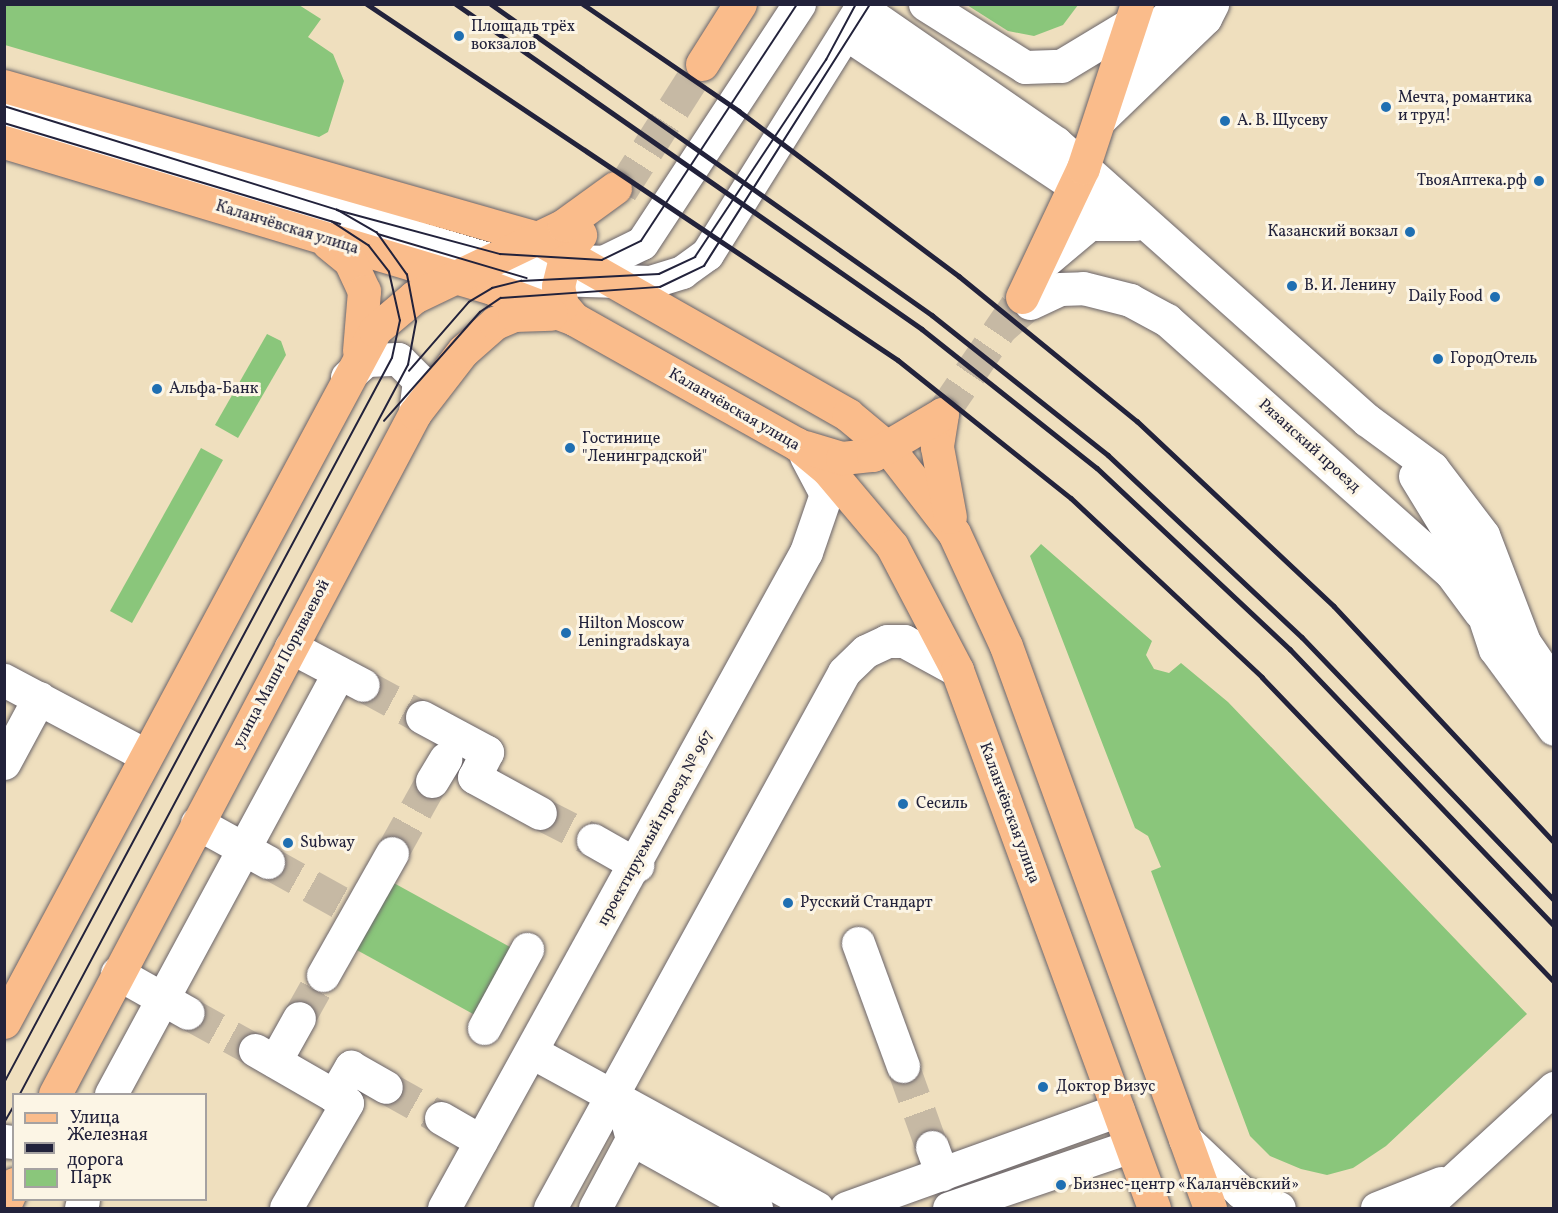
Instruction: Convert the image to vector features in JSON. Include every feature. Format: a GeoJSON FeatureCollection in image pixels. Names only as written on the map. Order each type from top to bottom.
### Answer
{"type":"FeatureCollection","features":[{"type":"Feature","properties":{"kind":"main road"},"geometry":{"type":"LineString","coordinates":[[702,64],[740,4]]}},
{"type":"Feature","properties":{"kind":"main road"},"geometry":{"type":"LineString","coordinates":[[1029,290],[1078,178],[1100,119],[1133,15]]}},
{"type":"Feature","properties":{"kind":"main road"},"geometry":{"type":"LineString","coordinates":[[4,86],[537,238],[569,264],[621,283],[848,415],[889,449],[954,533],[1006,646],[1210,1209]]}},
{"type":"Feature","properties":{"kind":"main road","name":"Каланчёвская улица"},"geometry":{"type":"LineString","coordinates":[[4,142],[453,277],[574,319],[797,444],[845,488],[892,546],[957,670],[1154,1209]]}},
{"type":"Feature","properties":{"kind":"main road"},"geometry":{"type":"LineString","coordinates":[[4,1022],[353,366],[392,313],[453,277],[537,238],[618,190],[569,264],[560,298],[574,319]]}},
{"type":"Feature","properties":{"kind":"main road"},"geometry":{"type":"LineString","coordinates":[[321,239],[350,261],[362,284],[365,304],[353,366]]}},
{"type":"Feature","properties":{"kind":"main road","name":"улица Маши Порываевой"},"geometry":{"type":"LineString","coordinates":[[56,1093],[117,973],[416,413],[463,351],[495,323],[528,313],[574,319]]}},
{"type":"Feature","properties":{"kind":"main road"},"geometry":{"type":"LineString","coordinates":[[797,444],[842,458],[889,449],[942,414],[937,447],[954,533]]}},
{"type":"Feature","properties":{"kind":"main road"},"geometry":{"type":"LineString","coordinates":[[4,1206],[12,1188]]}},
{"type":"Feature","properties":{"kind":"street"},"geometry":{"type":"LineString","coordinates":[[4,114],[491,259],[569,264],[612,259],[642,243],[799,4]]}},
{"type":"Feature","properties":{"kind":"street"},"geometry":{"type":"LineString","coordinates":[[925,4],[1025,67],[1061,66],[1133,15]]}},
{"type":"Feature","properties":{"kind":"street"},"geometry":{"type":"LineString","coordinates":[[1116,67],[1180,4]]}},
{"type":"Feature","properties":{"kind":"street"},"geometry":{"type":"LineString","coordinates":[[1100,119],[1205,18],[1212,4]]}},
{"type":"Feature","properties":{"kind":"street"},"geometry":{"type":"LineString","coordinates":[[666,310],[666,294],[682,272],[721,235],[857,16],[1036,128],[1078,178],[1151,228],[1367,420],[1432,468],[1461,500],[1501,573],[1524,642],[1554,686]]}},
{"type":"Feature","properties":{"kind":"street"},"geometry":{"type":"LineString","coordinates":[[1029,290],[1089,224],[1108,220],[1151,228]]}},
{"type":"Feature","properties":{"kind":"street"},"geometry":{"type":"LineString","coordinates":[[621,283],[661,281],[682,272]]}},
{"type":"Feature","properties":{"kind":"street","name":"Рязанский проезд"},"geometry":{"type":"LineString","coordinates":[[1029,290],[1083,288],[1130,300],[1167,320],[1451,573],[1480,612]]}},
{"type":"Feature","properties":{"kind":"street"},"geometry":{"type":"LineString","coordinates":[[353,366],[366,360],[398,359],[419,380],[416,413]]}},
{"type":"Feature","properties":{"kind":"street"},"geometry":{"type":"LineString","coordinates":[[1367,420],[1443,515],[1464,556],[1480,612],[1511,676],[1554,729]]}},
{"type":"Feature","properties":{"kind":"street","name":"проектируемый проезд № 967"},"geometry":{"type":"LineString","coordinates":[[444,1209],[637,865],[823,516],[821,477],[797,444]]}},
{"type":"Feature","properties":{"kind":"street"},"geometry":{"type":"LineString","coordinates":[[595,1209],[626,1114],[844,672],[866,651],[895,641],[957,670]]}},
{"type":"Feature","properties":{"kind":"street"},"geometry":{"type":"LineString","coordinates":[[112,1093],[175,1005],[351,679],[291,647]]}},
{"type":"Feature","properties":{"kind":"street"},"geometry":{"type":"LineString","coordinates":[[4,680],[145,755]]}},
{"type":"Feature","properties":{"kind":"street"},"geometry":{"type":"LineString","coordinates":[[4,763],[39,698]]}},
{"type":"Feature","properties":{"kind":"street"},"geometry":{"type":"LineString","coordinates":[[422,717],[487,752],[474,777],[540,813]]}},
{"type":"Feature","properties":{"kind":"street"},"geometry":{"type":"LineString","coordinates":[[197,823],[256,855]]}},
{"type":"Feature","properties":{"kind":"street"},"geometry":{"type":"LineString","coordinates":[[593,840],[637,865]]}},
{"type":"Feature","properties":{"kind":"street"},"geometry":{"type":"LineString","coordinates":[[323,975],[353,909],[392,854]]}},
{"type":"Feature","properties":{"kind":"street"},"geometry":{"type":"LineString","coordinates":[[858,943],[903,1066]]}},
{"type":"Feature","properties":{"kind":"street"},"geometry":{"type":"LineString","coordinates":[[484,1028],[527,949]]}},
{"type":"Feature","properties":{"kind":"street"},"geometry":{"type":"LineString","coordinates":[[117,973],[175,1005]]}},
{"type":"Feature","properties":{"kind":"street"},"geometry":{"type":"LineString","coordinates":[[286,1209],[347,1103],[265,1056],[299,1018]]}},
{"type":"Feature","properties":{"kind":"street"},"geometry":{"type":"LineString","coordinates":[[532,1052],[626,1114],[756,1209]]}},
{"type":"Feature","properties":{"kind":"street"},"geometry":{"type":"LineString","coordinates":[[334,1096],[351,1067],[386,1087]]}},
{"type":"Feature","properties":{"kind":"street"},"geometry":{"type":"LineString","coordinates":[[1423,1209],[1554,1088]]}},
{"type":"Feature","properties":{"kind":"street"},"geometry":{"type":"LineString","coordinates":[[846,1209],[937,1160],[1119,1110]]}},
{"type":"Feature","properties":{"kind":"street"},"geometry":{"type":"LineString","coordinates":[[550,1209],[626,1114]]}},
{"type":"Feature","properties":{"kind":"street"},"geometry":{"type":"LineString","coordinates":[[626,1114],[817,1209]]}},
{"type":"Feature","properties":{"kind":"street"},"geometry":{"type":"LineString","coordinates":[[441,1118],[481,1141]]}},
{"type":"Feature","properties":{"kind":"street"},"geometry":{"type":"LineString","coordinates":[[1185,1139],[1241,1192],[1279,1209]]}},
{"type":"Feature","properties":{"kind":"street"},"geometry":{"type":"LineString","coordinates":[[949,1209],[1131,1146]]}},
{"type":"Feature","properties":{"kind":"street"},"geometry":{"type":"LineString","coordinates":[[1377,1209],[1464,1171]]}},
{"type":"Feature","properties":{"kind":"green space"},"geometry":{"type":"Polygon","coordinates":[[[4,5],[299,5],[321,19],[308,37],[333,54],[344,81],[328,132],[319,137],[5,45],[4,5]]]}},
{"type":"Feature","properties":{"kind":"green space"},"geometry":{"type":"Polygon","coordinates":[[[967,5],[1078,5],[1063,25],[1034,36],[1008,31],[967,5]]]}},
{"type":"Feature","properties":{"kind":"green space"},"geometry":{"type":"Polygon","coordinates":[[[267,334],[281,341],[286,355],[238,438],[215,425],[267,334]]]}},
{"type":"Feature","properties":{"kind":"green space"},"geometry":{"type":"Polygon","coordinates":[[[201,448],[223,460],[132,623],[110,611],[201,448]]]}},
{"type":"Feature","properties":{"kind":"green space"},"geometry":{"type":"Polygon","coordinates":[[[1041,544],[1152,641],[1146,655],[1154,669],[1169,673],[1181,663],[1228,702],[1527,1014],[1386,1146],[1353,1168],[1327,1175],[1301,1169],[1270,1156],[1250,1136],[1151,871],[1161,867],[1148,836],[1135,828],[1030,556],[1041,544]]]}},
{"type":"Feature","properties":{"kind":"green space"},"geometry":{"type":"Polygon","coordinates":[[[392,882],[521,953],[484,1020],[355,949],[392,882]]]}},
{"type":"Feature","properties":{"kind":"tunnel"},"geometry":{"type":"LineString","coordinates":[[621,191],[702,64]]}},
{"type":"Feature","properties":{"kind":"tunnel"},"geometry":{"type":"LineString","coordinates":[[942,414],[1022,297]]}},
{"type":"Feature","properties":{"kind":"tunnel"},"geometry":{"type":"LineString","coordinates":[[1002,327],[1030,303]]}},
{"type":"Feature","properties":{"kind":"tunnel"},"geometry":{"type":"LineString","coordinates":[[363,685],[422,717]]}},
{"type":"Feature","properties":{"kind":"tunnel"},"geometry":{"type":"LineString","coordinates":[[392,853],[432,781]]}},
{"type":"Feature","properties":{"kind":"tunnel"},"geometry":{"type":"LineString","coordinates":[[540,813],[593,840]]}},
{"type":"Feature","properties":{"kind":"tunnel"},"geometry":{"type":"LineString","coordinates":[[268,862],[347,906]]}},
{"type":"Feature","properties":{"kind":"tunnel"},"geometry":{"type":"LineString","coordinates":[[299,1018],[323,975]]}},
{"type":"Feature","properties":{"kind":"tunnel"},"geometry":{"type":"LineString","coordinates":[[188,1013],[255,1050]]}},
{"type":"Feature","properties":{"kind":"tunnel"},"geometry":{"type":"LineString","coordinates":[[903,1066],[932,1147]]}},
{"type":"Feature","properties":{"kind":"tunnel"},"geometry":{"type":"LineString","coordinates":[[386,1087],[441,1118]]}},
{"type":"Feature","properties":{"kind":"tram line"},"geometry":{"type":"LineString","coordinates":[[4,106],[337,210],[500,254],[602,260],[641,241],[797,4]]}},
{"type":"Feature","properties":{"kind":"tram line"},"geometry":{"type":"LineString","coordinates":[[409,371],[469,302],[492,288],[521,281],[659,274],[695,257],[826,60],[856,4]]}},
{"type":"Feature","properties":{"kind":"tram line"},"geometry":{"type":"LineString","coordinates":[[384,421],[480,312],[501,298],[660,287],[704,266],[870,4]]}},
{"type":"Feature","properties":{"kind":"tram line"},"geometry":{"type":"LineString","coordinates":[[4,123],[340,224]]}},
{"type":"Feature","properties":{"kind":"tram line"},"geometry":{"type":"LineString","coordinates":[[21,1093],[408,365],[416,322],[407,275],[377,233],[337,210]]}},
{"type":"Feature","properties":{"kind":"tram line"},"geometry":{"type":"LineString","coordinates":[[4,1083],[392,358],[400,321],[389,272],[369,246],[332,222]]}},
{"type":"Feature","properties":{"kind":"tram line"},"geometry":{"type":"LineString","coordinates":[[378,234],[527,278]]}},
{"type":"Feature","properties":{"kind":"tram line"},"geometry":{"type":"LineString","coordinates":[[4,1123],[12,1109]]}},
{"type":"Feature","properties":{"kind":"railway"},"geometry":{"type":"LineString","coordinates":[[367,4],[898,360],[1071,498],[1262,677],[1554,982]]}},
{"type":"Feature","properties":{"kind":"railway"},"geometry":{"type":"LineString","coordinates":[[456,4],[922,329],[1097,468],[1290,649],[1554,925]]}},
{"type":"Feature","properties":{"kind":"railway"},"geometry":{"type":"LineString","coordinates":[[491,4],[932,315],[1108,455],[1302,637],[1554,900]]}},
{"type":"Feature","properties":{"kind":"railway"},"geometry":{"type":"LineString","coordinates":[[583,4],[739,111],[959,276],[1137,421],[1334,606],[1554,842]]}},
{"type":"Feature","properties":{"kind":"place","name":"Площадь трёх вокзалов"},"geometry":{"type":"Point","coordinates":[459,36]}},
{"type":"Feature","properties":{"kind":"place","name":"Мечта, романтика и труд!"},"geometry":{"type":"Point","coordinates":[1386,107]}},
{"type":"Feature","properties":{"kind":"place","name":"А. В. Щусеву"},"geometry":{"type":"Point","coordinates":[1225,121]}},
{"type":"Feature","properties":{"kind":"place","name":"ТвояАптека.рф"},"geometry":{"type":"Point","coordinates":[1539,181]}},
{"type":"Feature","properties":{"kind":"place","name":"Казанский вокзал"},"geometry":{"type":"Point","coordinates":[1410,232]}},
{"type":"Feature","properties":{"kind":"place","name":"В. И. Ленину"},"geometry":{"type":"Point","coordinates":[1292,286]}},
{"type":"Feature","properties":{"kind":"place","name":"Daily Food"},"geometry":{"type":"Point","coordinates":[1495,297]}},
{"type":"Feature","properties":{"kind":"place","name":"ГородОтель"},"geometry":{"type":"Point","coordinates":[1438,359]}},
{"type":"Feature","properties":{"kind":"place","name":"Альфа-Банк"},"geometry":{"type":"Point","coordinates":[157,389]}},
{"type":"Feature","properties":{"kind":"place","name":"Гостинице \"Ленинградской\""},"geometry":{"type":"Point","coordinates":[570,448]}},
{"type":"Feature","properties":{"kind":"place","name":"Hilton Moscow Leningradskaya"},"geometry":{"type":"Point","coordinates":[566,633]}},
{"type":"Feature","properties":{"kind":"place","name":"Сесиль"},"geometry":{"type":"Point","coordinates":[903,804]}},
{"type":"Feature","properties":{"kind":"place","name":"Subway"},"geometry":{"type":"Point","coordinates":[288,843]}},
{"type":"Feature","properties":{"kind":"place","name":"Русский Стандарт"},"geometry":{"type":"Point","coordinates":[788,903]}},
{"type":"Feature","properties":{"kind":"place","name":"Доктор Визус"},"geometry":{"type":"Point","coordinates":[1043,1087]}},
{"type":"Feature","properties":{"kind":"place","name":"Бизнес-центр «Каланчёвский»"},"geometry":{"type":"Point","coordinates":[1061,1185]}}]}
